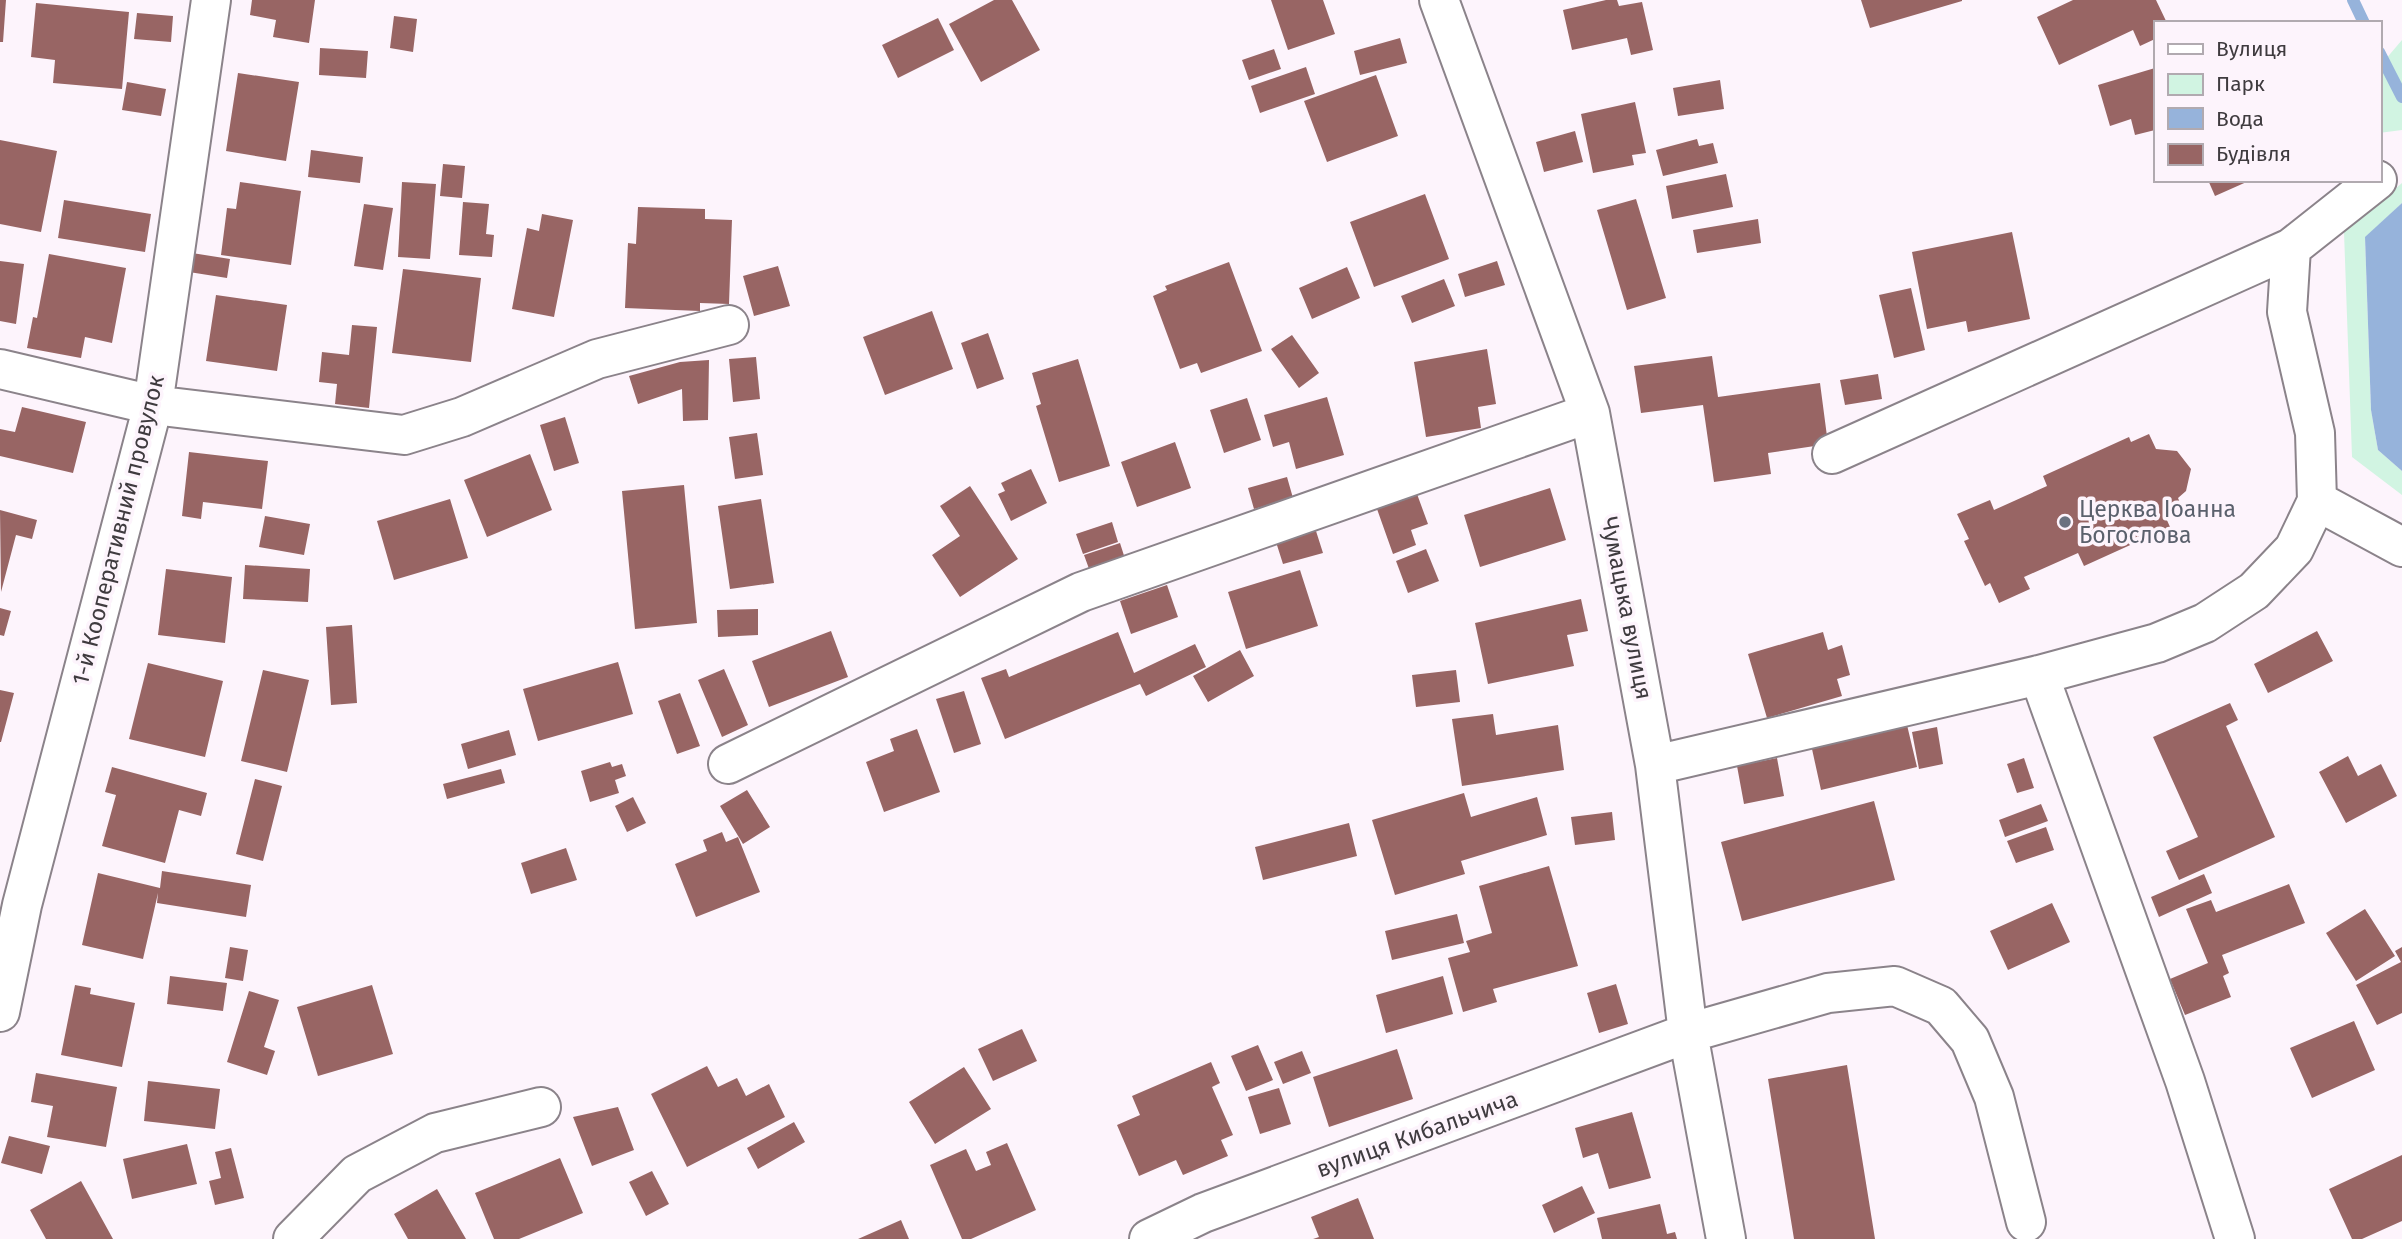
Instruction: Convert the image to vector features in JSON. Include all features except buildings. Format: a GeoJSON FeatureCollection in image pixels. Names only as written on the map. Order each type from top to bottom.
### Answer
{"type":"FeatureCollection","features":[{"type":"Feature","properties":{"kind":"street","name":"1-й Кооперативний провулок"},"geometry":{"type":"LineString","coordinates":[[0,1012],[22,905],[153,405],[211,0]]}},
{"type":"Feature","properties":{"kind":"street","name":"Чумацька вулиця"},"geometry":{"type":"LineString","coordinates":[[1439,0],[1590,413],[1655,765],[1688,1033],[1726,1239]]}},
{"type":"Feature","properties":{"kind":"street"},"geometry":{"type":"LineString","coordinates":[[2381,177],[2402,161]]}},
{"type":"Feature","properties":{"kind":"street"},"geometry":{"type":"LineString","coordinates":[[1832,454],[2291,248],[2374,182]]}},
{"type":"Feature","properties":{"kind":"street"},"geometry":{"type":"LineString","coordinates":[[1655,765],[2039,675],[2157,643],[2205,623],[2254,591],[2294,549],[2317,501],[2315,433],[2287,312],[2291,248]]}},
{"type":"Feature","properties":{"kind":"street"},"geometry":{"type":"LineString","coordinates":[[0,369],[153,405],[404,435],[462,417],[597,359],[729,325]]}},
{"type":"Feature","properties":{"kind":"street"},"geometry":{"type":"LineString","coordinates":[[728,764],[1081,592],[1590,413]]}},
{"type":"Feature","properties":{"kind":"street"},"geometry":{"type":"LineString","coordinates":[[2317,501],[2402,547]]}},
{"type":"Feature","properties":{"kind":"street"},"geometry":{"type":"LineString","coordinates":[[2039,675],[2185,1081],[2235,1239]]}},
{"type":"Feature","properties":{"kind":"street","name":"вулиця Кибальчича"},"geometry":{"type":"LineString","coordinates":[[1149,1239],[1203,1213],[1688,1033],[1828,993],[1895,986],[1941,1006],[1970,1040],[1994,1097],[2026,1222]]}},
{"type":"Feature","properties":{"kind":"street"},"geometry":{"type":"LineString","coordinates":[[293,1239],[357,1174],[435,1133],[541,1107]]}},
{"type":"Feature","properties":{"kind":"green space"},"geometry":{"type":"Polygon","coordinates":[[[2402,40],[2402,130],[2381,133],[2381,65],[2402,40]]]}},
{"type":"Feature","properties":{"kind":"green space"},"geometry":{"type":"Polygon","coordinates":[[[2402,183],[2402,203],[2365,238],[2371,410],[2378,450],[2402,471],[2402,495],[2352,457],[2344,232],[2402,183]]]}},
{"type":"Feature","properties":{"kind":"water"},"geometry":{"type":"Polygon","coordinates":[[[2402,203],[2402,471],[2378,450],[2371,410],[2365,237],[2402,203]]]}},
{"type":"Feature","properties":{"kind":"waterway"},"geometry":{"type":"LineString","coordinates":[[2353,0],[2363,21]]}},
{"type":"Feature","properties":{"kind":"waterway"},"geometry":{"type":"LineString","coordinates":[[2381,56],[2402,97]]}},
{"type":"Feature","properties":{"kind":"place","name":"Церква Іоанна Богослова"},"geometry":{"type":"Point","coordinates":[2065,522]}}]}
